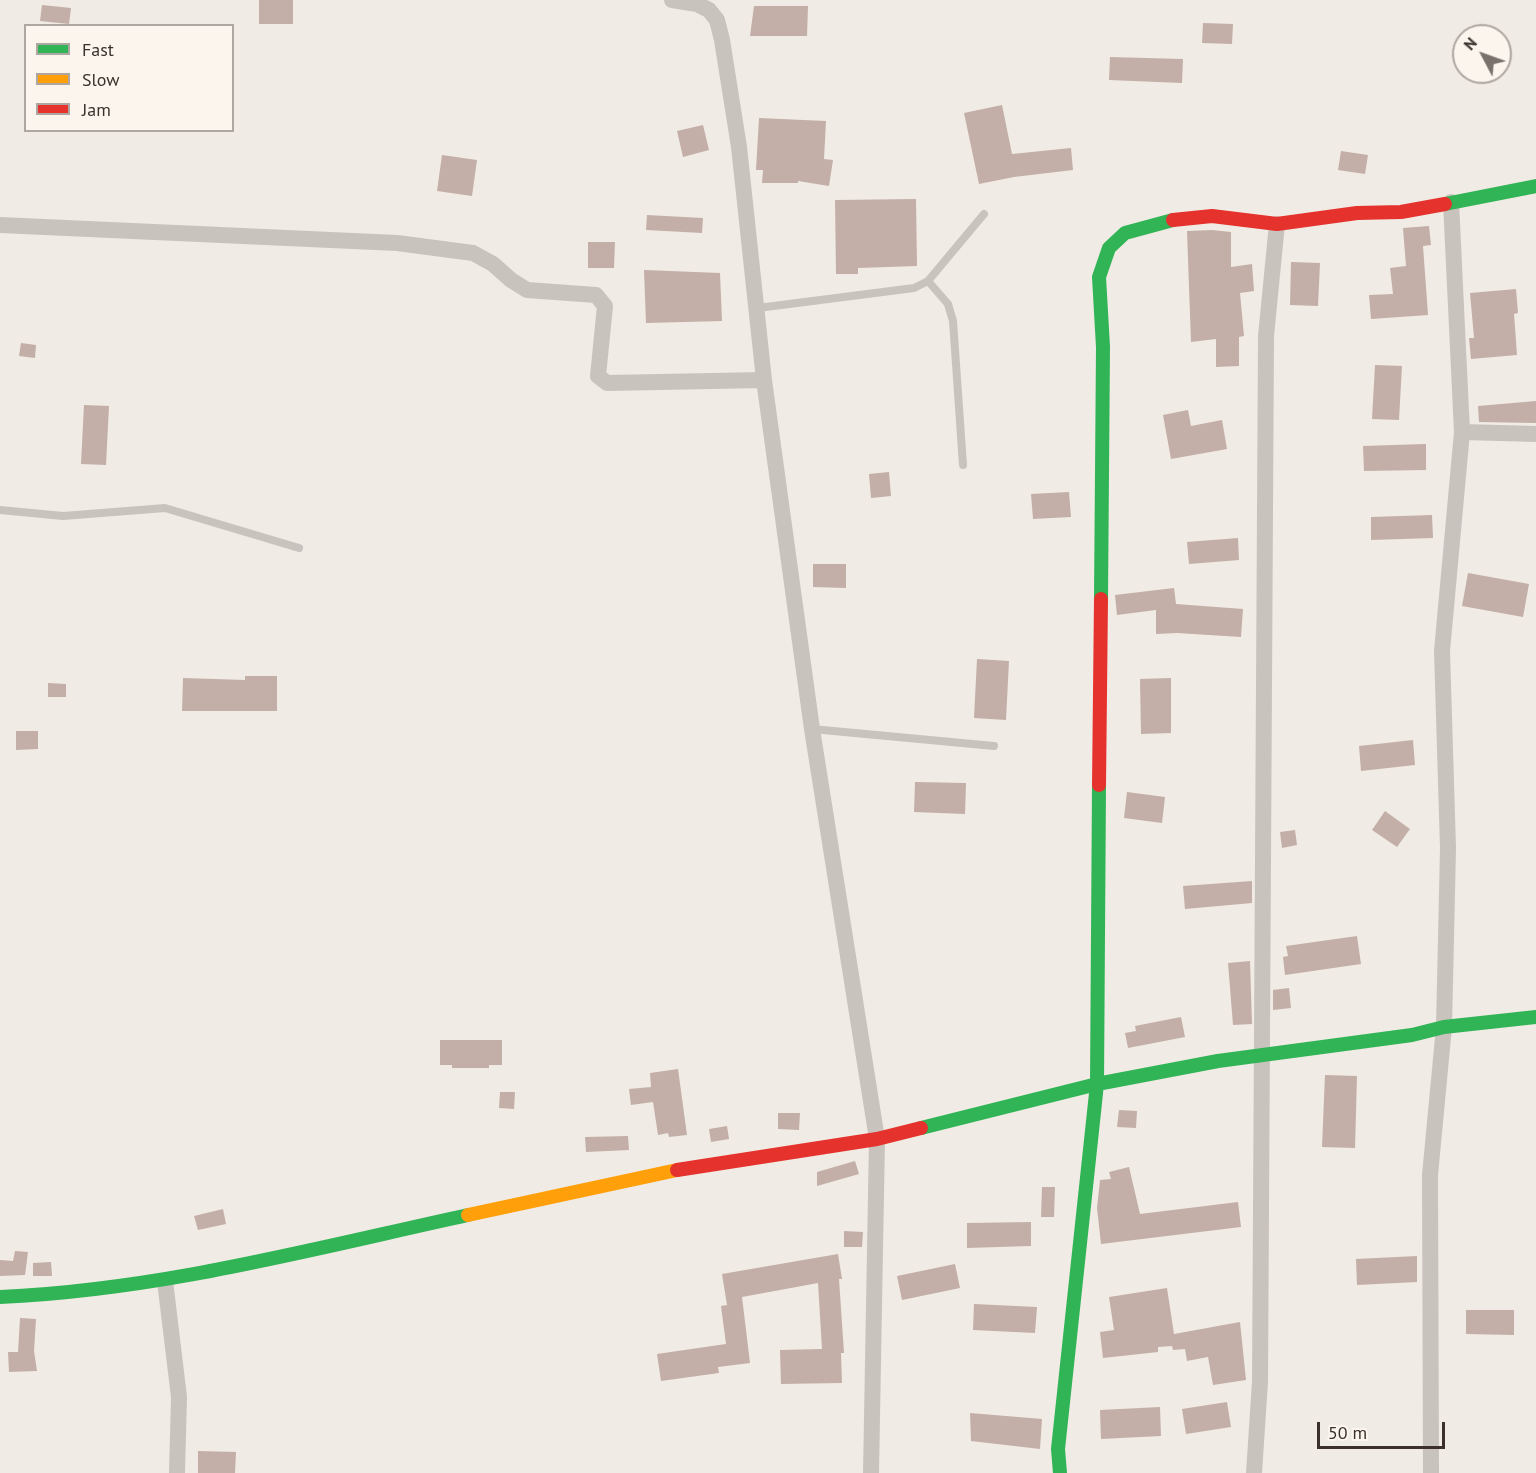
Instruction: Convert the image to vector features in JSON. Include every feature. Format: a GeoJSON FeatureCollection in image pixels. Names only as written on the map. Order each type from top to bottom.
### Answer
{"type":"FeatureCollection","features":[{"type":"Feature","properties":{"kind":"street"},"geometry":{"type":"LineString","coordinates":[[672,0],[697,4],[709,10],[717,20],[728,75],[758,308],[764,380],[812,729],[877,1138],[871,1473]]}},
{"type":"Feature","properties":{"kind":"street"},"geometry":{"type":"LineString","coordinates":[[1060,1473],[1059,1449],[1097,1084],[1103,347],[1099,277],[1109,248],[1125,233],[1181,218],[1212,216],[1277,224],[1357,213],[1401,213],[1536,186]]}},
{"type":"Feature","properties":{"kind":"street"},"geometry":{"type":"LineString","coordinates":[[1431,1473],[1430,1175],[1444,1027],[1448,848],[1442,651],[1462,432],[1451,202]]}},
{"type":"Feature","properties":{"kind":"street"},"geometry":{"type":"LineString","coordinates":[[1254,1473],[1260,1382],[1266,336],[1277,224]]}},
{"type":"Feature","properties":{"kind":"street"},"geometry":{"type":"LineString","coordinates":[[0,225],[397,243],[473,253],[493,264],[527,290],[596,295],[605,306],[598,376],[607,382],[764,380]]}},
{"type":"Feature","properties":{"kind":"street"},"geometry":{"type":"LineString","coordinates":[[1462,432],[1536,434]]}},
{"type":"Feature","properties":{"kind":"street"},"geometry":{"type":"LineString","coordinates":[[0,1296],[66,1294],[165,1281],[643,1176],[877,1138],[1097,1084],[1263,1055],[1412,1035],[1444,1027],[1536,1017]]}},
{"type":"Feature","properties":{"kind":"street"},"geometry":{"type":"LineString","coordinates":[[165,1281],[179,1397],[177,1473]]}},
{"type":"Feature","properties":{"kind":"lane"},"geometry":{"type":"LineString","coordinates":[[758,308],[914,288],[928,281],[984,214]]}},
{"type":"Feature","properties":{"kind":"lane"},"geometry":{"type":"LineString","coordinates":[[928,281],[948,304],[953,321],[963,465]]}},
{"type":"Feature","properties":{"kind":"lane"},"geometry":{"type":"LineString","coordinates":[[0,510],[63,516],[165,508],[299,548]]}},
{"type":"Feature","properties":{"kind":"lane"},"geometry":{"type":"LineString","coordinates":[[812,729],[994,746]]}},
{"type":"Feature","properties":{"kind":"building"},"geometry":{"type":"Polygon","coordinates":[[[259,0],[293,0],[293,24],[259,24],[259,0]]]}},
{"type":"Feature","properties":{"kind":"building"},"geometry":{"type":"Polygon","coordinates":[[[42,5],[71,8],[69,24],[40,21],[42,5]]]}},
{"type":"Feature","properties":{"kind":"building"},"geometry":{"type":"Polygon","coordinates":[[[754,6],[808,6],[807,36],[750,36],[754,6]]]}},
{"type":"Feature","properties":{"kind":"building"},"geometry":{"type":"Polygon","coordinates":[[[1203,23],[1233,24],[1232,44],[1202,43],[1203,23]]]}},
{"type":"Feature","properties":{"kind":"building"},"geometry":{"type":"Polygon","coordinates":[[[1110,57],[1183,59],[1182,83],[1109,80],[1110,57]]]}},
{"type":"Feature","properties":{"kind":"building"},"geometry":{"type":"Polygon","coordinates":[[[1002,105],[1012,154],[1071,148],[1073,170],[979,184],[964,113],[1002,105]]]}},
{"type":"Feature","properties":{"kind":"building"},"geometry":{"type":"Polygon","coordinates":[[[759,118],[826,121],[824,159],[833,160],[829,186],[798,181],[798,183],[762,183],[763,170],[756,170],[759,118]]]}},
{"type":"Feature","properties":{"kind":"building"},"geometry":{"type":"Polygon","coordinates":[[[703,125],[709,150],[683,157],[677,131],[703,125]]]}},
{"type":"Feature","properties":{"kind":"building"},"geometry":{"type":"Polygon","coordinates":[[[1341,151],[1368,155],[1365,174],[1338,170],[1341,151]]]}},
{"type":"Feature","properties":{"kind":"building"},"geometry":{"type":"Polygon","coordinates":[[[442,155],[477,160],[472,196],[437,191],[442,155]]]}},
{"type":"Feature","properties":{"kind":"building"},"geometry":{"type":"Polygon","coordinates":[[[916,199],[917,266],[858,268],[858,274],[836,274],[835,200],[916,199]]]}},
{"type":"Feature","properties":{"kind":"building"},"geometry":{"type":"Polygon","coordinates":[[[647,215],[703,218],[702,233],[646,230],[647,215]]]}},
{"type":"Feature","properties":{"kind":"building"},"geometry":{"type":"Polygon","coordinates":[[[1429,226],[1431,245],[1423,246],[1428,315],[1371,319],[1369,295],[1393,294],[1390,268],[1406,266],[1403,228],[1429,226]]]}},
{"type":"Feature","properties":{"kind":"building"},"geometry":{"type":"Polygon","coordinates":[[[1187,231],[1231,232],[1231,267],[1252,264],[1254,291],[1240,293],[1244,336],[1239,337],[1239,366],[1216,367],[1216,339],[1191,342],[1187,231]]]}},
{"type":"Feature","properties":{"kind":"building"},"geometry":{"type":"Polygon","coordinates":[[[588,242],[615,242],[614,268],[588,268],[588,242]]]}},
{"type":"Feature","properties":{"kind":"building"},"geometry":{"type":"Polygon","coordinates":[[[1291,262],[1320,263],[1318,306],[1290,305],[1291,262]]]}},
{"type":"Feature","properties":{"kind":"building"},"geometry":{"type":"Polygon","coordinates":[[[644,270],[720,273],[722,321],[646,323],[644,270]]]}},
{"type":"Feature","properties":{"kind":"building"},"geometry":{"type":"Polygon","coordinates":[[[1516,289],[1518,313],[1514,314],[1517,355],[1471,359],[1469,338],[1474,338],[1470,293],[1516,289]]]}},
{"type":"Feature","properties":{"kind":"building"},"geometry":{"type":"Polygon","coordinates":[[[21,343],[36,345],[35,358],[19,356],[21,343]]]}},
{"type":"Feature","properties":{"kind":"building"},"geometry":{"type":"Polygon","coordinates":[[[1375,365],[1402,366],[1399,420],[1372,419],[1375,365]]]}},
{"type":"Feature","properties":{"kind":"building"},"geometry":{"type":"Polygon","coordinates":[[[1536,401],[1536,423],[1479,422],[1478,406],[1536,401]]]}},
{"type":"Feature","properties":{"kind":"building"},"geometry":{"type":"Polygon","coordinates":[[[84,405],[109,406],[106,465],[81,464],[84,405]]]}},
{"type":"Feature","properties":{"kind":"building"},"geometry":{"type":"Polygon","coordinates":[[[1188,410],[1191,426],[1222,420],[1227,449],[1171,459],[1163,415],[1188,410]]]}},
{"type":"Feature","properties":{"kind":"building"},"geometry":{"type":"Polygon","coordinates":[[[1426,444],[1426,470],[1364,471],[1363,446],[1426,444]]]}},
{"type":"Feature","properties":{"kind":"building"},"geometry":{"type":"Polygon","coordinates":[[[889,472],[891,496],[871,498],[869,474],[889,472]]]}},
{"type":"Feature","properties":{"kind":"building"},"geometry":{"type":"Polygon","coordinates":[[[1069,492],[1071,517],[1033,519],[1031,494],[1069,492]]]}},
{"type":"Feature","properties":{"kind":"building"},"geometry":{"type":"Polygon","coordinates":[[[1432,515],[1433,538],[1371,540],[1371,517],[1432,515]]]}},
{"type":"Feature","properties":{"kind":"building"},"geometry":{"type":"Polygon","coordinates":[[[1238,538],[1239,560],[1189,564],[1187,542],[1238,538]]]}},
{"type":"Feature","properties":{"kind":"building"},"geometry":{"type":"Polygon","coordinates":[[[813,564],[846,564],[846,588],[813,587],[813,564]]]}},
{"type":"Feature","properties":{"kind":"building"},"geometry":{"type":"Polygon","coordinates":[[[1468,573],[1529,584],[1523,617],[1462,606],[1468,573]]]}},
{"type":"Feature","properties":{"kind":"building"},"geometry":{"type":"Polygon","coordinates":[[[1174,588],[1176,604],[1243,609],[1241,637],[1156,634],[1156,610],[1117,615],[1115,595],[1174,588]]]}},
{"type":"Feature","properties":{"kind":"building"},"geometry":{"type":"Polygon","coordinates":[[[977,659],[1009,661],[1006,720],[974,718],[977,659]]]}},
{"type":"Feature","properties":{"kind":"building"},"geometry":{"type":"Polygon","coordinates":[[[245,676],[277,676],[277,711],[182,711],[183,678],[245,680],[245,676]]]}},
{"type":"Feature","properties":{"kind":"building"},"geometry":{"type":"Polygon","coordinates":[[[1171,678],[1171,733],[1141,734],[1140,679],[1171,678]]]}},
{"type":"Feature","properties":{"kind":"building"},"geometry":{"type":"Polygon","coordinates":[[[48,683],[66,684],[66,697],[48,697],[48,683]]]}},
{"type":"Feature","properties":{"kind":"building"},"geometry":{"type":"Polygon","coordinates":[[[16,731],[38,731],[38,749],[16,750],[16,731]]]}},
{"type":"Feature","properties":{"kind":"building"},"geometry":{"type":"Polygon","coordinates":[[[1413,740],[1415,765],[1361,771],[1359,746],[1413,740]]]}},
{"type":"Feature","properties":{"kind":"building"},"geometry":{"type":"Polygon","coordinates":[[[915,782],[966,783],[965,814],[914,812],[915,782]]]}},
{"type":"Feature","properties":{"kind":"building"},"geometry":{"type":"Polygon","coordinates":[[[1127,792],[1165,797],[1162,823],[1124,818],[1127,792]]]}},
{"type":"Feature","properties":{"kind":"building"},"geometry":{"type":"Polygon","coordinates":[[[1385,811],[1410,829],[1397,847],[1372,830],[1385,811]]]}},
{"type":"Feature","properties":{"kind":"building"},"geometry":{"type":"Polygon","coordinates":[[[1295,830],[1297,845],[1282,848],[1280,832],[1295,830]]]}},
{"type":"Feature","properties":{"kind":"building"},"geometry":{"type":"Polygon","coordinates":[[[1252,881],[1252,903],[1185,909],[1183,886],[1252,881]]]}},
{"type":"Feature","properties":{"kind":"building"},"geometry":{"type":"Polygon","coordinates":[[[1357,936],[1361,964],[1285,975],[1283,957],[1288,956],[1286,946],[1357,936]]]}},
{"type":"Feature","properties":{"kind":"building"},"geometry":{"type":"Polygon","coordinates":[[[1250,961],[1252,1024],[1233,1025],[1228,963],[1250,961]]]}},
{"type":"Feature","properties":{"kind":"building"},"geometry":{"type":"Polygon","coordinates":[[[1289,988],[1291,1008],[1273,1010],[1273,990],[1289,988]]]}},
{"type":"Feature","properties":{"kind":"building"},"geometry":{"type":"Polygon","coordinates":[[[1181,1017],[1185,1037],[1128,1048],[1125,1033],[1136,1031],[1135,1026],[1181,1017]]]}},
{"type":"Feature","properties":{"kind":"building"},"geometry":{"type":"Polygon","coordinates":[[[440,1040],[502,1040],[502,1065],[489,1065],[489,1068],[452,1068],[452,1065],[440,1065],[440,1040]]]}},
{"type":"Feature","properties":{"kind":"building"},"geometry":{"type":"Polygon","coordinates":[[[678,1069],[687,1135],[669,1137],[668,1133],[658,1135],[653,1102],[631,1105],[629,1089],[651,1087],[650,1073],[678,1069]]]}},
{"type":"Feature","properties":{"kind":"building"},"geometry":{"type":"Polygon","coordinates":[[[1325,1075],[1357,1076],[1355,1148],[1322,1147],[1325,1075]]]}},
{"type":"Feature","properties":{"kind":"building"},"geometry":{"type":"Polygon","coordinates":[[[500,1092],[515,1092],[514,1109],[499,1108],[500,1092]]]}},
{"type":"Feature","properties":{"kind":"building"},"geometry":{"type":"Polygon","coordinates":[[[1119,1110],[1137,1111],[1136,1128],[1117,1127],[1119,1110]]]}},
{"type":"Feature","properties":{"kind":"building"},"geometry":{"type":"Polygon","coordinates":[[[778,1113],[800,1113],[799,1130],[778,1129],[778,1113]]]}},
{"type":"Feature","properties":{"kind":"building"},"geometry":{"type":"Polygon","coordinates":[[[727,1126],[729,1139],[711,1142],[709,1129],[727,1126]]]}},
{"type":"Feature","properties":{"kind":"building"},"geometry":{"type":"Polygon","coordinates":[[[628,1136],[629,1150],[586,1152],[585,1137],[628,1136]]]}},
{"type":"Feature","properties":{"kind":"building"},"geometry":{"type":"Polygon","coordinates":[[[855,1161],[859,1174],[817,1186],[817,1172],[855,1161]]]}},
{"type":"Feature","properties":{"kind":"building"},"geometry":{"type":"Polygon","coordinates":[[[1129,1167],[1140,1214],[1238,1202],[1241,1227],[1101,1244],[1097,1208],[1100,1180],[1111,1179],[1109,1172],[1129,1167]]]}},
{"type":"Feature","properties":{"kind":"building"},"geometry":{"type":"Polygon","coordinates":[[[1042,1187],[1055,1187],[1054,1217],[1041,1217],[1042,1187]]]}},
{"type":"Feature","properties":{"kind":"building"},"geometry":{"type":"Polygon","coordinates":[[[223,1209],[226,1224],[198,1230],[194,1216],[223,1209]]]}},
{"type":"Feature","properties":{"kind":"building"},"geometry":{"type":"Polygon","coordinates":[[[1031,1222],[1031,1246],[967,1248],[967,1223],[1031,1222]]]}},
{"type":"Feature","properties":{"kind":"building"},"geometry":{"type":"Polygon","coordinates":[[[844,1231],[863,1232],[862,1247],[844,1247],[844,1231]]]}},
{"type":"Feature","properties":{"kind":"building"},"geometry":{"type":"Polygon","coordinates":[[[15,1251],[28,1252],[25,1275],[0,1276],[0,1260],[13,1261],[15,1251]]]}},
{"type":"Feature","properties":{"kind":"building"},"geometry":{"type":"Polygon","coordinates":[[[838,1254],[842,1279],[839,1279],[844,1353],[841,1353],[842,1383],[781,1384],[780,1350],[822,1349],[818,1283],[742,1297],[750,1363],[718,1367],[719,1373],[661,1381],[657,1354],[726,1344],[721,1306],[727,1305],[722,1274],[838,1254]]]}},
{"type":"Feature","properties":{"kind":"building"},"geometry":{"type":"Polygon","coordinates":[[[1417,1256],[1417,1282],[1357,1285],[1356,1259],[1417,1256]]]}},
{"type":"Feature","properties":{"kind":"building"},"geometry":{"type":"Polygon","coordinates":[[[51,1262],[52,1276],[33,1276],[33,1263],[51,1262]]]}},
{"type":"Feature","properties":{"kind":"building"},"geometry":{"type":"Polygon","coordinates":[[[955,1264],[960,1288],[902,1300],[897,1276],[955,1264]]]}},
{"type":"Feature","properties":{"kind":"building"},"geometry":{"type":"Polygon","coordinates":[[[1167,1288],[1174,1334],[1240,1322],[1246,1380],[1213,1385],[1208,1357],[1187,1361],[1185,1349],[1173,1350],[1172,1346],[1158,1347],[1158,1352],[1103,1358],[1100,1332],[1114,1330],[1109,1297],[1167,1288]]]}},
{"type":"Feature","properties":{"kind":"building"},"geometry":{"type":"Polygon","coordinates":[[[974,1304],[1037,1307],[1035,1333],[973,1330],[974,1304]]]}},
{"type":"Feature","properties":{"kind":"building"},"geometry":{"type":"Polygon","coordinates":[[[1466,1310],[1514,1310],[1514,1335],[1466,1334],[1466,1310]]]}},
{"type":"Feature","properties":{"kind":"building"},"geometry":{"type":"Polygon","coordinates":[[[20,1318],[36,1319],[34,1351],[37,1371],[9,1372],[8,1352],[18,1352],[20,1318]]]}},
{"type":"Feature","properties":{"kind":"building"},"geometry":{"type":"Polygon","coordinates":[[[1227,1402],[1231,1427],[1186,1434],[1182,1409],[1227,1402]]]}},
{"type":"Feature","properties":{"kind":"building"},"geometry":{"type":"Polygon","coordinates":[[[1160,1407],[1161,1436],[1101,1439],[1100,1410],[1160,1407]]]}},
{"type":"Feature","properties":{"kind":"building"},"geometry":{"type":"Polygon","coordinates":[[[970,1413],[1042,1419],[1040,1449],[971,1441],[970,1413]]]}},
{"type":"Feature","properties":{"kind":"building"},"geometry":{"type":"Polygon","coordinates":[[[198,1451],[236,1452],[235,1473],[198,1473],[198,1451]]]}},
{"type":"Feature","properties":{"kind":"traffic: fast"},"geometry":{"type":"LineString","coordinates":[[1445,204],[1536,186]]}},
{"type":"Feature","properties":{"kind":"traffic: fast"},"geometry":{"type":"LineString","coordinates":[[1101,599],[1103,347],[1099,277],[1109,248],[1125,233],[1173,220]]}},
{"type":"Feature","properties":{"kind":"traffic: fast"},"geometry":{"type":"LineString","coordinates":[[1060,1473],[1058,1449],[1097,1084],[1099,785]]}},
{"type":"Feature","properties":{"kind":"traffic: fast"},"geometry":{"type":"LineString","coordinates":[[921,1128],[1097,1084],[1218,1061],[1412,1035],[1444,1027],[1536,1017]]}},
{"type":"Feature","properties":{"kind":"traffic: fast"},"geometry":{"type":"LineString","coordinates":[[0,1297],[60,1293],[177,1277],[294,1254],[468,1215]]}},
{"type":"Feature","properties":{"kind":"traffic: slow"},"geometry":{"type":"LineString","coordinates":[[468,1215],[677,1170]]}},
{"type":"Feature","properties":{"kind":"traffic: jam"},"geometry":{"type":"LineString","coordinates":[[1173,220],[1212,216],[1277,224],[1357,213],[1401,212],[1445,204]]}},
{"type":"Feature","properties":{"kind":"traffic: jam"},"geometry":{"type":"LineString","coordinates":[[1099,785],[1101,599]]}},
{"type":"Feature","properties":{"kind":"traffic: jam"},"geometry":{"type":"LineString","coordinates":[[677,1170],[877,1139],[921,1128]]}}]}
